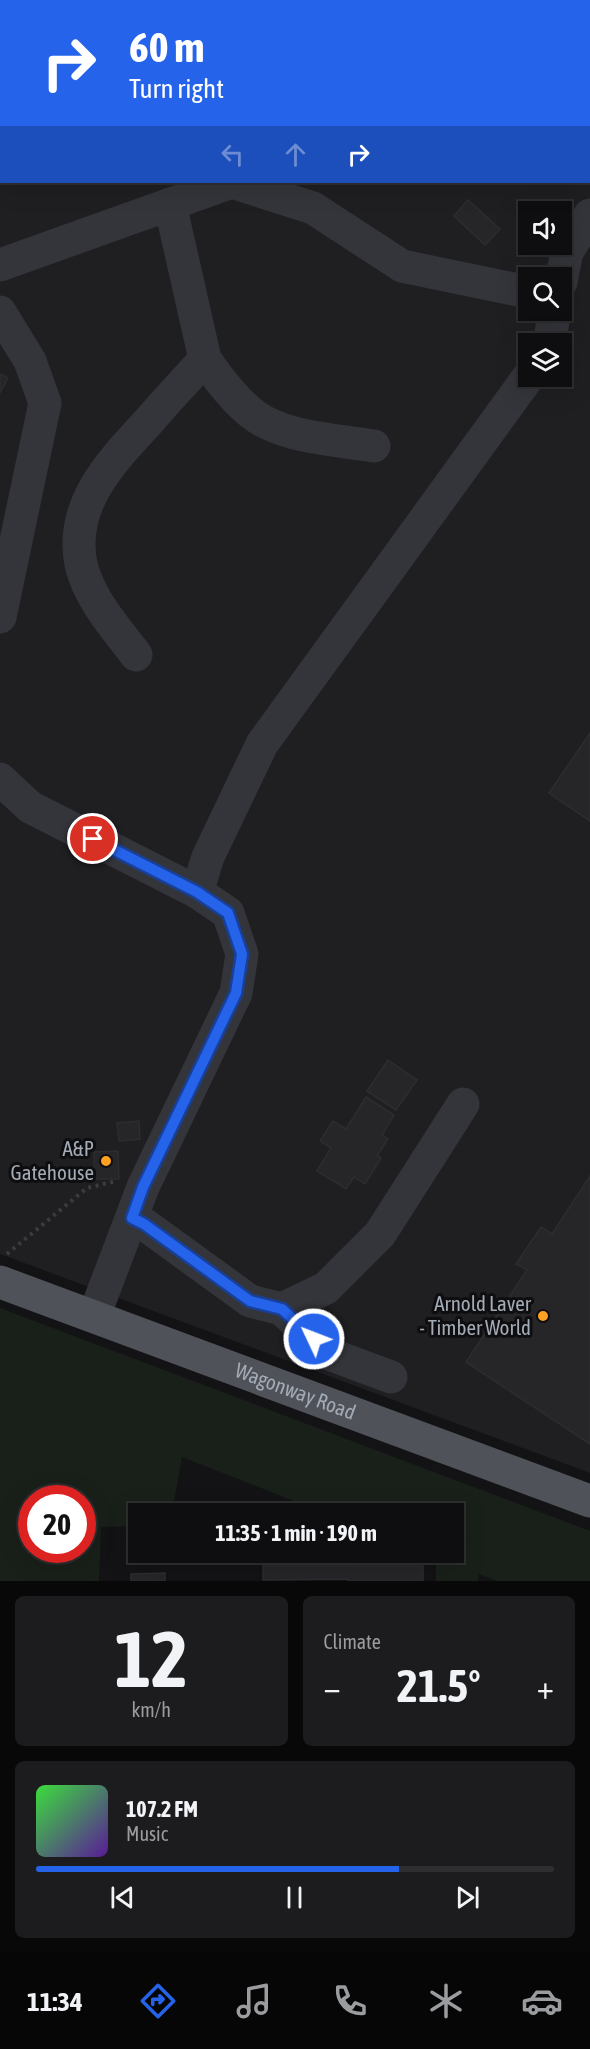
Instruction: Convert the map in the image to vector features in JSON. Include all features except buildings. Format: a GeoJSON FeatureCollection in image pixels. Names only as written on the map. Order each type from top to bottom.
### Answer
{"type":"FeatureCollection","features":[{"type":"Feature","properties":{"kind":"main road","name":"Wagonway Road"},"geometry":{"type":"LineString","coordinates":[[0,1282],[590,1501]]}},
{"type":"Feature","properties":{"kind":"lane"},"geometry":{"type":"LineString","coordinates":[[0,265],[229,183]]}},
{"type":"Feature","properties":{"kind":"lane"},"geometry":{"type":"LineString","coordinates":[[235,183],[314,208],[402,266],[518,290]]}},
{"type":"Feature","properties":{"kind":"lane"},"geometry":{"type":"LineString","coordinates":[[170,204],[205,359],[217,378],[236,399],[264,422],[291,432],[374,446]]}},
{"type":"Feature","properties":{"kind":"lane"},"geometry":{"type":"LineString","coordinates":[[564,267],[567,252],[590,215]]}},
{"type":"Feature","properties":{"kind":"lane"},"geometry":{"type":"LineString","coordinates":[[0,312],[30,361],[45,403],[0,618]]}},
{"type":"Feature","properties":{"kind":"lane"},"geometry":{"type":"LineString","coordinates":[[136,655],[97,603],[81,565],[79,533],[88,501],[101,475],[205,359]]}},
{"type":"Feature","properties":{"kind":"lane"},"geometry":{"type":"LineString","coordinates":[[197,892],[208,857],[262,744],[520,387]]}},
{"type":"Feature","properties":{"kind":"lane"},"geometry":{"type":"LineString","coordinates":[[0,779],[30,807],[197,892],[228,913],[242,954],[236,993],[143,1187],[94,1316]]}},
{"type":"Feature","properties":{"kind":"lane"},"geometry":{"type":"LineString","coordinates":[[282,1309],[326,1288],[380,1234],[463,1104]]}},
{"type":"Feature","properties":{"kind":"lane"},"geometry":{"type":"LineString","coordinates":[[132,1218],[144,1224],[250,1301],[282,1309],[329,1354],[391,1377]]}},
{"type":"Feature","properties":{"kind":"path"},"geometry":{"type":"LineString","coordinates":[[0,1260],[87,1188],[125,1178]]}},
{"type":"Feature","properties":{"kind":"shaded area"},"geometry":{"type":"Polygon","coordinates":[[[0,183],[590,183],[590,1473],[0,1254],[0,183]]]}},
{"type":"Feature","properties":{"kind":"shaded area"},"geometry":{"type":"Polygon","coordinates":[[[0,1308],[590,1531],[590,1581],[497,1581],[479,1574],[478,1581],[436,1581],[436,1563],[464,1563],[464,1503],[299,1503],[182,1457],[174,1503],[128,1503],[128,1526],[101,1527],[99,1581],[0,1581],[0,1308]]]}},
{"type":"Feature","properties":{"kind":"place","name":"A&P Gatehouse"},"geometry":{"type":"Point","coordinates":[106,1161]}},
{"type":"Feature","properties":{"kind":"place","name":"Arnold Laver - Timber World"},"geometry":{"type":"Point","coordinates":[543,1316]}},
{"type":"Feature","properties":{"kind":"route"},"geometry":{"type":"LineString","coordinates":[[93,839],[197,892],[228,913],[242,954],[236,993],[143,1187],[132,1218],[144,1224],[250,1301],[282,1309],[314,1339]]}}]}
